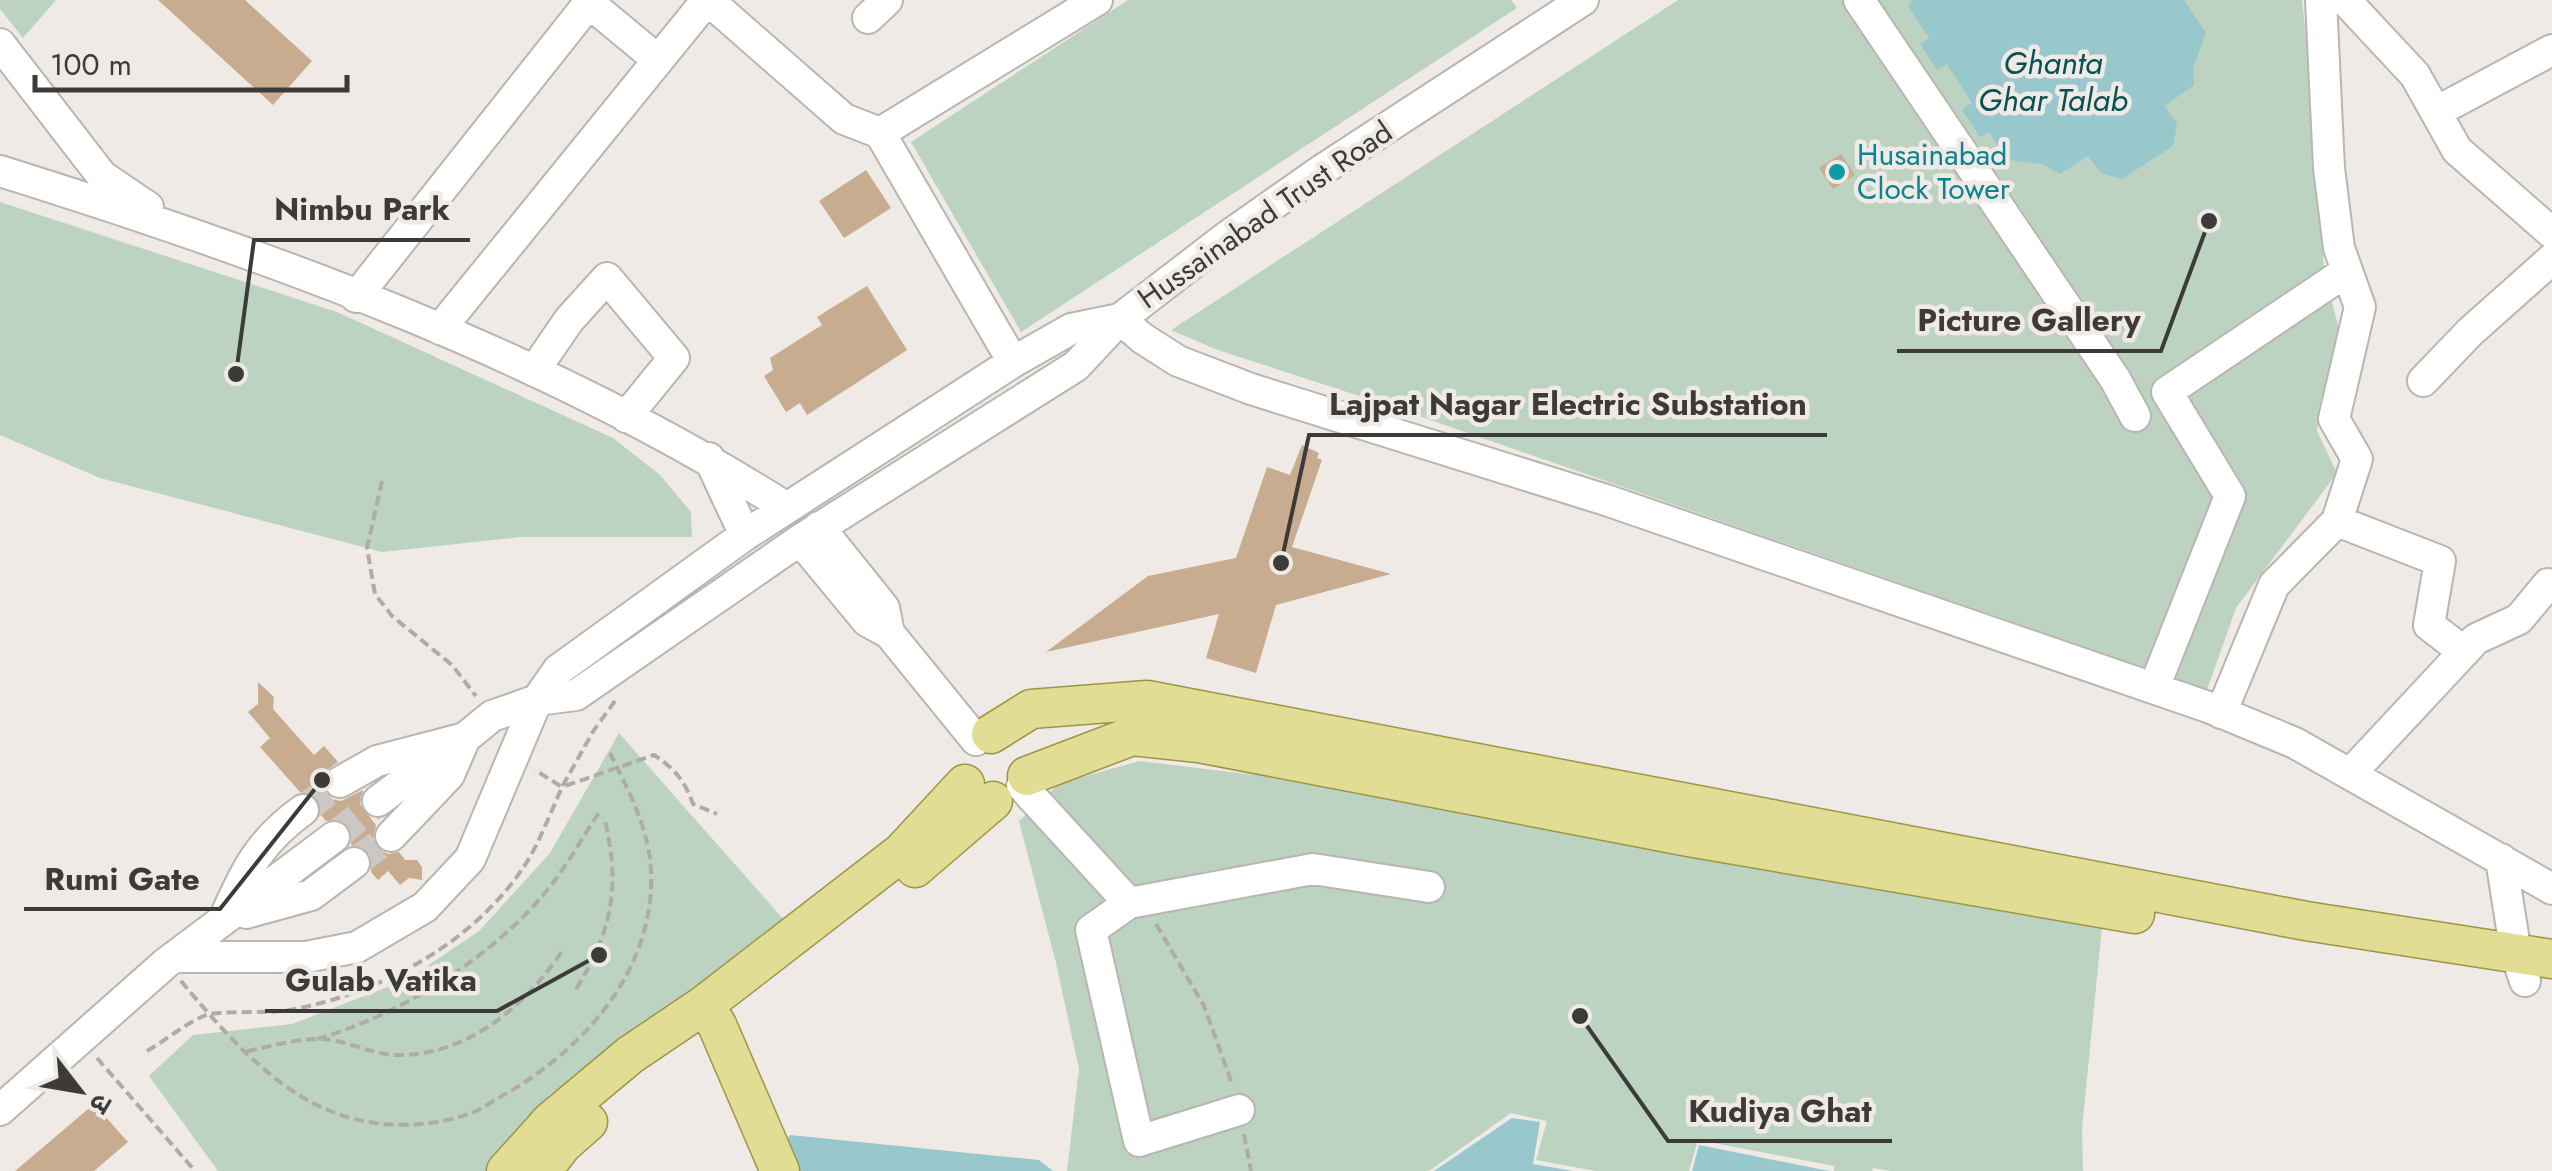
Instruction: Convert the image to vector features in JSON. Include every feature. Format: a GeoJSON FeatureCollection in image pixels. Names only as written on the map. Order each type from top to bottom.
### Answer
{"type":"FeatureCollection","features":[{"type":"Feature","properties":{"kind":"main road"},"geometry":{"type":"LineString","coordinates":[[1002,787],[961,762],[964,751],[983,737],[1030,710],[1147,700],[2306,921],[2536,970]]}},
{"type":"Feature","properties":{"kind":"main road"},"geometry":{"type":"LineString","coordinates":[[542,1171],[562,1144],[646,1072],[718,1030],[902,852],[1002,787],[1132,736],[1199,742],[1689,837],[2536,970]]}},
{"type":"Feature","properties":{"kind":"main road"},"geometry":{"type":"LineString","coordinates":[[983,737],[1012,738],[1025,754],[1002,787]]}},
{"type":"Feature","properties":{"kind":"main road"},"geometry":{"type":"LineString","coordinates":[[506,1171],[521,1151],[580,1096],[630,1056],[718,1030]]}},
{"type":"Feature","properties":{"kind":"main road"},"geometry":{"type":"LineString","coordinates":[[718,1030],[780,1171]]}},
{"type":"Feature","properties":{"kind":"street"},"geometry":{"type":"LineString","coordinates":[[440,329],[707,0],[844,118],[880,132],[1013,362]]}},
{"type":"Feature","properties":{"kind":"street"},"geometry":{"type":"LineString","coordinates":[[880,132],[1097,0]]}},
{"type":"Feature","properties":{"kind":"street"},"geometry":{"type":"LineString","coordinates":[[1541,28],[1555,0]]}},
{"type":"Feature","properties":{"kind":"street","name":"Hussainabad Trust Road"},"geometry":{"type":"LineString","coordinates":[[537,700],[558,670],[745,534],[1013,362],[1071,329],[1120,319],[1322,170],[1583,0]]}},
{"type":"Feature","properties":{"kind":"street"},"geometry":{"type":"LineString","coordinates":[[1859,0],[2135,416]]}},
{"type":"Feature","properties":{"kind":"street"},"geometry":{"type":"LineString","coordinates":[[2222,713],[2274,585],[2337,521],[2357,459],[2334,419],[2360,307],[2339,248],[2330,168],[2322,0]]}},
{"type":"Feature","properties":{"kind":"street"},"geometry":{"type":"LineString","coordinates":[[2346,0],[2415,76],[2457,150],[2552,232]]}},
{"type":"Feature","properties":{"kind":"street"},"geometry":{"type":"LineString","coordinates":[[356,297],[588,3],[658,60]]}},
{"type":"Feature","properties":{"kind":"street"},"geometry":{"type":"LineString","coordinates":[[0,44],[102,176],[177,226]]}},
{"type":"Feature","properties":{"kind":"street"},"geometry":{"type":"LineString","coordinates":[[2436,112],[2552,50]]}},
{"type":"Feature","properties":{"kind":"street"},"geometry":{"type":"LineString","coordinates":[[0,171],[177,226],[440,329],[709,458],[788,508]]}},
{"type":"Feature","properties":{"kind":"street"},"geometry":{"type":"LineString","coordinates":[[2423,381],[2470,332],[2552,259]]}},
{"type":"Feature","properties":{"kind":"street"},"geometry":{"type":"LineString","coordinates":[[2154,688],[2230,496],[2167,392],[2347,271]]}},
{"type":"Feature","properties":{"kind":"street"},"geometry":{"type":"LineString","coordinates":[[534,371],[569,320],[606,278],[674,358],[626,417]]}},
{"type":"Feature","properties":{"kind":"street"},"geometry":{"type":"LineString","coordinates":[[378,800],[492,716],[537,700],[576,694],[810,534],[1076,366],[1120,319],[1178,360],[1251,389],[1606,500],[2222,713],[2295,743],[2552,888]]}},
{"type":"Feature","properties":{"kind":"street"},"geometry":{"type":"LineString","coordinates":[[709,458],[745,534]]}},
{"type":"Feature","properties":{"kind":"street"},"geometry":{"type":"LineString","coordinates":[[2337,521],[2440,560],[2429,625],[2464,652]]}},
{"type":"Feature","properties":{"kind":"street"},"geometry":{"type":"LineString","coordinates":[[810,534],[866,622],[888,633],[983,737]]}},
{"type":"Feature","properties":{"kind":"street"},"geometry":{"type":"LineString","coordinates":[[2350,774],[2476,639],[2519,619],[2548,584],[2552,585]]}},
{"type":"Feature","properties":{"kind":"street"},"geometry":{"type":"LineString","coordinates":[[171,960],[306,957],[357,947],[425,907],[470,859],[537,700]]}},
{"type":"Feature","properties":{"kind":"street"},"geometry":{"type":"LineString","coordinates":[[340,782],[377,761],[466,738]]}},
{"type":"Feature","properties":{"kind":"street"},"geometry":{"type":"LineString","coordinates":[[392,836],[450,776],[466,738]]}},
{"type":"Feature","properties":{"kind":"street"},"geometry":{"type":"LineString","coordinates":[[1002,787],[1135,900]]}},
{"type":"Feature","properties":{"kind":"street"},"geometry":{"type":"LineString","coordinates":[[224,920],[248,864],[275,830],[303,810]]}},
{"type":"Feature","properties":{"kind":"street"},"geometry":{"type":"LineString","coordinates":[[0,1110],[171,960],[334,837]]}},
{"type":"Feature","properties":{"kind":"street"},"geometry":{"type":"LineString","coordinates":[[2501,860],[2536,970]]}},
{"type":"Feature","properties":{"kind":"street"},"geometry":{"type":"LineString","coordinates":[[224,920],[311,895],[354,863]]}},
{"type":"Feature","properties":{"kind":"street"},"geometry":{"type":"LineString","coordinates":[[1239,1110],[1139,1140],[1091,930],[1135,900],[1313,869],[1429,887]]}},
{"type":"Feature","properties":{"kind":"path"},"geometry":{"type":"LineString","coordinates":[[382,481],[367,548],[375,594],[392,616],[452,665],[492,716]]}},
{"type":"Feature","properties":{"kind":"path"},"geometry":{"type":"LineString","coordinates":[[619,696],[594,730],[562,787],[654,754],[672,766],[686,784],[693,804],[717,814]]}},
{"type":"Feature","properties":{"kind":"path"},"geometry":{"type":"LineString","coordinates":[[171,960],[208,1014],[280,1083],[328,1110],[371,1123],[408,1124],[427,1124],[473,1113],[526,1082],[560,1055],[603,1014],[629,974],[646,928],[651,888],[649,841],[610,754]]}},
{"type":"Feature","properties":{"kind":"path"},"geometry":{"type":"LineString","coordinates":[[248,1051],[357,1027],[417,998],[512,925],[556,879],[600,810]]}},
{"type":"Feature","properties":{"kind":"path"},"geometry":{"type":"LineString","coordinates":[[576,988],[603,941],[611,910],[612,852],[604,817]]}},
{"type":"Feature","properties":{"kind":"path"},"geometry":{"type":"LineString","coordinates":[[1135,900],[1204,1006],[1239,1110],[1251,1171]]}},
{"type":"Feature","properties":{"kind":"path"},"geometry":{"type":"LineString","coordinates":[[316,1038],[394,1055],[431,1052],[456,1044],[482,1031],[530,994],[564,948]]}},
{"type":"Feature","properties":{"kind":"path"},"geometry":{"type":"LineString","coordinates":[[81,1039],[192,1170]]}},
{"type":"Feature","properties":{"kind":"green space"},"geometry":{"type":"Polygon","coordinates":[[[0,0],[56,0],[23,38],[0,9],[0,0]]]}},
{"type":"Feature","properties":{"kind":"green space"},"geometry":{"type":"Polygon","coordinates":[[[1128,0],[1511,0],[1517,8],[1021,332],[911,142],[1128,0]]]}},
{"type":"Feature","properties":{"kind":"green space"},"geometry":{"type":"Polygon","coordinates":[[[1678,0],[2302,0],[2314,108],[2324,271],[2341,337],[2321,399],[2317,431],[2337,473],[2236,608],[2207,690],[1215,349],[1171,330],[1678,0]]]}},
{"type":"Feature","properties":{"kind":"green space"},"geometry":{"type":"Polygon","coordinates":[[[0,202],[337,312],[613,438],[660,475],[691,512],[692,537],[521,537],[382,552],[100,478],[0,435],[0,202]]]}},
{"type":"Feature","properties":{"kind":"green space"},"geometry":{"type":"Polygon","coordinates":[[[619,733],[792,929],[549,1095],[493,1171],[218,1171],[149,1076],[193,1035],[292,1024],[408,979],[479,931],[550,853],[619,733]]]}},
{"type":"Feature","properties":{"kind":"green space"},"geometry":{"type":"Polygon","coordinates":[[[1140,761],[1330,784],[1763,870],[2102,927],[2082,1129],[2083,1171],[1834,1171],[1834,1166],[1698,1140],[1689,1171],[1596,1171],[1536,1160],[1547,1121],[1511,1113],[1429,1171],[1067,1171],[1079,1069],[1019,821],[1060,783],[1140,761]]]}},
{"type":"Feature","properties":{"kind":"water","name":"Ghanta Ghar Talab"},"geometry":{"type":"Polygon","coordinates":[[[1912,0],[2184,0],[2206,33],[2193,68],[2194,85],[2165,106],[2177,124],[2173,146],[2122,179],[2101,173],[2088,156],[2060,174],[2042,164],[2007,160],[1989,132],[1980,137],[1962,110],[1972,103],[1947,64],[1937,70],[1920,44],[1929,38],[1908,6],[1912,0]]]}},
{"type":"Feature","properties":{"kind":"water"},"geometry":{"type":"Polygon","coordinates":[[[1512,1118],[1540,1122],[1533,1164],[1573,1171],[1434,1171],[1512,1118]]]}},
{"type":"Feature","properties":{"kind":"water"},"geometry":{"type":"Polygon","coordinates":[[[790,1135],[1039,1160],[1053,1171],[766,1171],[790,1135]]]}},
{"type":"Feature","properties":{"kind":"water"},"geometry":{"type":"Polygon","coordinates":[[[1699,1145],[1824,1170],[1832,1171],[1692,1171],[1699,1145]]]}},
{"type":"Feature","properties":{"kind":"building"},"geometry":{"type":"Polygon","coordinates":[[[158,0],[245,0],[312,61],[273,105],[158,0]]]}},
{"type":"Feature","properties":{"kind":"building","name":"Husainabad Clock Tower"},"geometry":{"type":"Polygon","coordinates":[[[1841,154],[1855,175],[1833,189],[1819,168],[1841,154]]]}},
{"type":"Feature","properties":{"kind":"building"},"geometry":{"type":"Polygon","coordinates":[[[866,170],[891,208],[844,238],[819,201],[866,170]]]}},
{"type":"Feature","properties":{"kind":"building"},"geometry":{"type":"Polygon","coordinates":[[[867,286],[907,350],[807,415],[800,403],[786,412],[764,376],[773,370],[770,358],[822,325],[817,317],[867,286]]]}},
{"type":"Feature","properties":{"kind":"building"},"geometry":{"type":"Polygon","coordinates":[[[1302,445],[1319,453],[1317,458],[1322,460],[1292,547],[1391,574],[1276,605],[1256,673],[1206,658],[1219,614],[1046,652],[1148,576],[1236,558],[1267,467],[1290,475],[1302,445]]]}},
{"type":"Feature","properties":{"kind":"building"},"geometry":{"type":"Polygon","coordinates":[[[258,682],[274,697],[273,709],[314,755],[324,746],[338,762],[323,773],[324,792],[341,801],[363,790],[360,804],[376,825],[373,840],[377,849],[388,854],[399,852],[405,860],[417,860],[422,867],[422,880],[409,878],[400,885],[388,871],[378,880],[371,872],[373,862],[368,851],[351,845],[348,825],[340,820],[326,821],[317,798],[300,792],[260,747],[270,738],[248,712],[258,704],[258,682]]]}},
{"type":"Feature","properties":{"kind":"building"},"geometry":{"type":"Polygon","coordinates":[[[94,1104],[128,1142],[94,1171],[15,1171],[94,1104]]]}},
{"type":"Feature","properties":{"kind":"tunnel"},"geometry":{"type":"LineString","coordinates":[[303,810],[340,782]]}},
{"type":"Feature","properties":{"kind":"tunnel"},"geometry":{"type":"LineString","coordinates":[[334,837],[378,801]]}},
{"type":"Feature","properties":{"kind":"tunnel"},"geometry":{"type":"LineString","coordinates":[[354,863],[391,836]]}},
{"type":"Feature","properties":{"kind":"place","name":"Husainabad Clock Tower"},"geometry":{"type":"Point","coordinates":[1837,172]}},
{"type":"Feature","properties":{"kind":"place","name":"Picture Gallery"},"geometry":{"type":"Point","coordinates":[2209,221]}},
{"type":"Feature","properties":{"kind":"place","name":"Nimbu Park"},"geometry":{"type":"Point","coordinates":[236,374]}},
{"type":"Feature","properties":{"kind":"place","name":"Lajpat Nagar Electric Substation"},"geometry":{"type":"Point","coordinates":[1281,563]}},
{"type":"Feature","properties":{"kind":"place","name":"Rumi Gate"},"geometry":{"type":"Point","coordinates":[322,780]}},
{"type":"Feature","properties":{"kind":"place","name":"Gulab Vatika"},"geometry":{"type":"Point","coordinates":[599,955]}},
{"type":"Feature","properties":{"kind":"place","name":"Kudiya Ghat"},"geometry":{"type":"Point","coordinates":[1580,1016]}}]}
